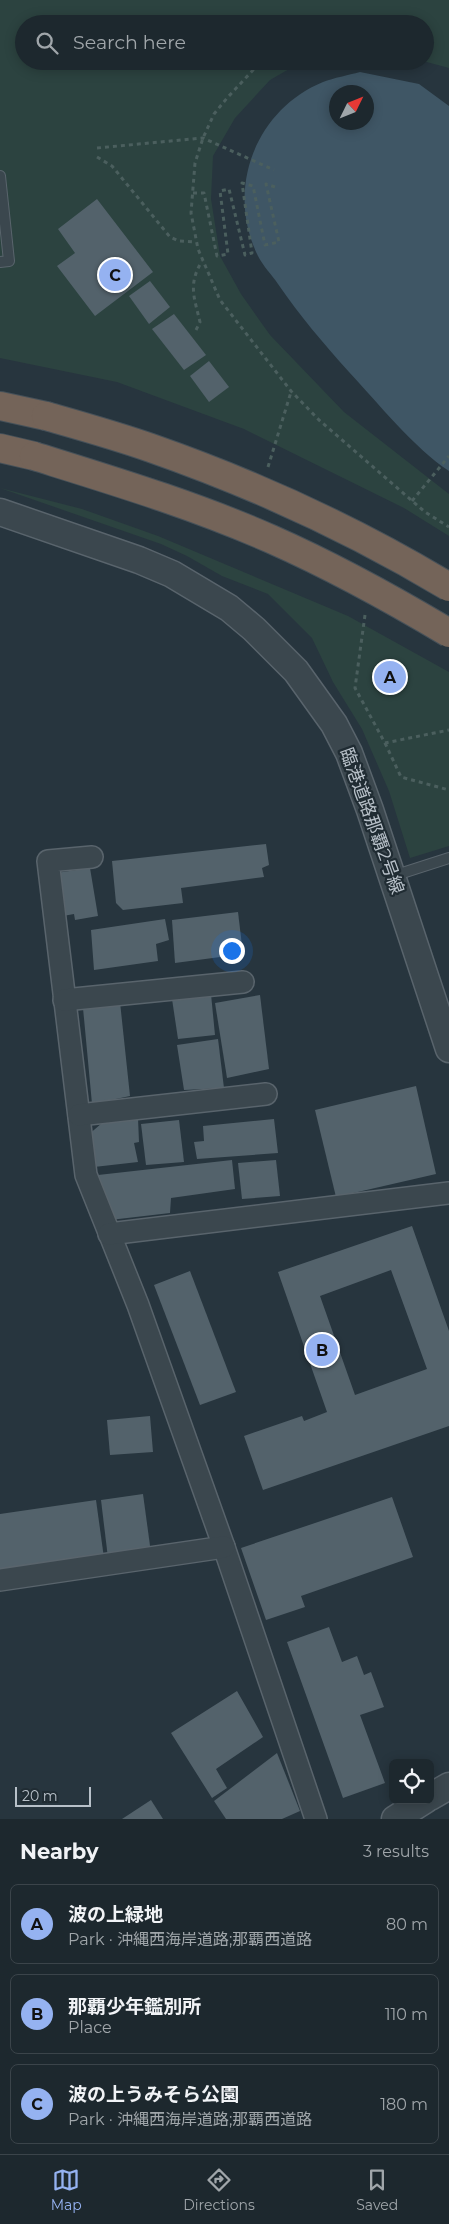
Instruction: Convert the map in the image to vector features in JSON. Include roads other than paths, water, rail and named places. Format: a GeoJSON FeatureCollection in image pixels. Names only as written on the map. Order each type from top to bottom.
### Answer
{"type":"FeatureCollection","features":[{"type":"Feature","properties":{"kind":"highway"},"geometry":{"type":"LineString","coordinates":[[0,406],[46,416],[151,448],[284,500],[421,570],[449,587]]}},
{"type":"Feature","properties":{"kind":"highway"},"geometry":{"type":"LineString","coordinates":[[0,448],[34,456],[139,488],[271,539],[389,597],[449,633]]}},
{"type":"Feature","properties":{"kind":"street","name":"臨港道路那覇2号線"},"geometry":{"type":"LineString","coordinates":[[0,512],[139,560],[172,574],[229,608],[254,629],[296,671],[334,724],[349,753],[362,785],[392,876],[444,1018],[449,1050]]}},
{"type":"Feature","properties":{"kind":"street"},"geometry":{"type":"LineString","coordinates":[[92,857],[48,861],[86,1175],[138,1305],[224,1547],[316,1819]]}},
{"type":"Feature","properties":{"kind":"street"},"geometry":{"type":"LineString","coordinates":[[64,1000],[243,982]]}},
{"type":"Feature","properties":{"kind":"street"},"geometry":{"type":"LineString","coordinates":[[79,1116],[266,1094]]}},
{"type":"Feature","properties":{"kind":"street"},"geometry":{"type":"LineString","coordinates":[[109,1234],[449,1193]]}},
{"type":"Feature","properties":{"kind":"street"},"geometry":{"type":"LineString","coordinates":[[0,1580],[224,1547]]}},
{"type":"Feature","properties":{"kind":"street"},"geometry":{"type":"LineString","coordinates":[[434,1795],[449,1786]]}},
{"type":"Feature","properties":{"kind":"street"},"geometry":{"type":"LineString","coordinates":[[395,1819],[419,1804]]}},
{"type":"Feature","properties":{"kind":"lane"},"geometry":{"type":"LineString","coordinates":[[0,176],[9,261],[0,262]]}},
{"type":"Feature","properties":{"kind":"lane"},"geometry":{"type":"LineString","coordinates":[[392,876],[449,858]]}},
{"type":"Feature","properties":{"kind":"water"},"geometry":{"type":"Polygon","coordinates":[[[360,72],[419,84],[449,106],[449,471],[410,438],[321,340],[262,263],[249,231],[245,205],[246,179],[253,155],[264,132],[280,112],[299,95],[323,82],[360,72]]]}},
{"type":"Feature","properties":{"kind":"place","name":"波の上うみそら公園"},"geometry":{"type":"Point","coordinates":[115,275]}},
{"type":"Feature","properties":{"kind":"place","name":"波の上緑地"},"geometry":{"type":"Point","coordinates":[390,677]}},
{"type":"Feature","properties":{"kind":"place","name":"那覇少年鑑別所"},"geometry":{"type":"Point","coordinates":[322,1350]}}]}
